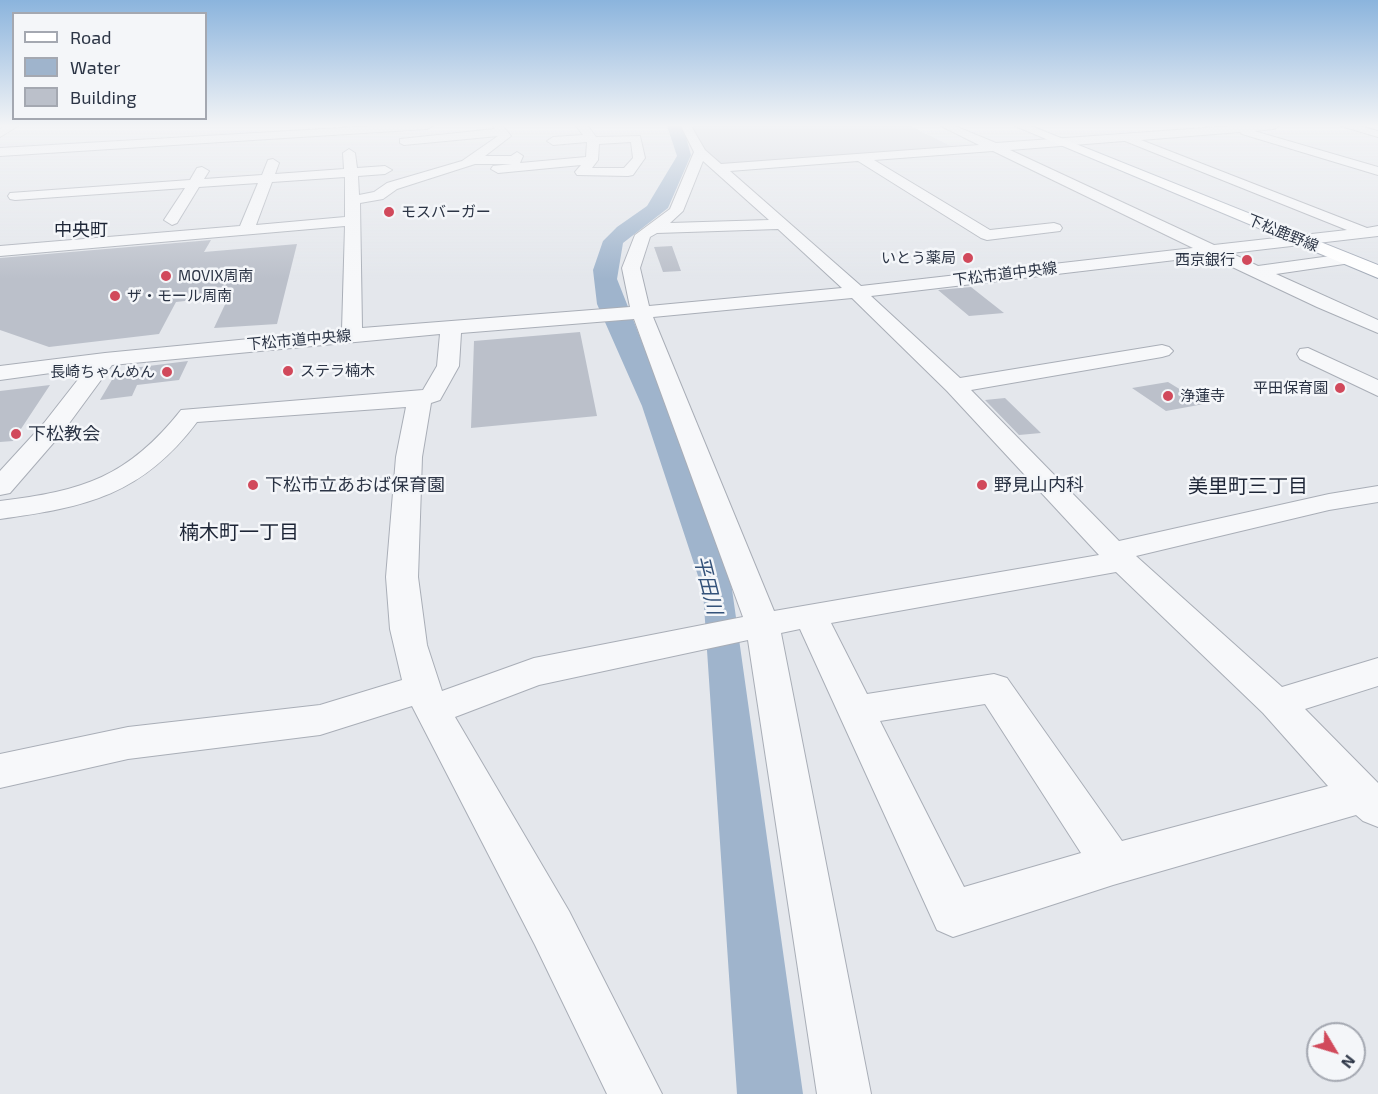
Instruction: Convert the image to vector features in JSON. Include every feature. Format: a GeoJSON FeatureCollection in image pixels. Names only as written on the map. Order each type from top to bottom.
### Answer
{"type":"FeatureCollection","features":[{"type":"Feature","properties":{"kind":"main road","name":"下松鹿野線"},"geometry":{"type":"LineString","coordinates":[[1147,177],[1378,272]]}},
{"type":"Feature","properties":{"kind":"street"},"geometry":{"type":"LineString","coordinates":[[195,218],[166,220],[199,177]]}},
{"type":"Feature","properties":{"kind":"street"},"geometry":{"type":"LineString","coordinates":[[12,190],[195,183],[279,177]]}},
{"type":"Feature","properties":{"kind":"street"},"geometry":{"type":"LineString","coordinates":[[351,177],[354,221],[352,284],[355,315],[351,335]]}},
{"type":"Feature","properties":{"kind":"street"},"geometry":{"type":"LineString","coordinates":[[390,177],[391,188]]}},
{"type":"Feature","properties":{"kind":"street"},"geometry":{"type":"LineString","coordinates":[[353,200],[378,196],[391,188],[416,179],[431,182],[448,177]]}},
{"type":"Feature","properties":{"kind":"street"},"geometry":{"type":"LineString","coordinates":[[690,177],[676,211],[644,235],[631,268],[636,313],[690,433],[758,626],[844,1094]]}},
{"type":"Feature","properties":{"kind":"street"},"geometry":{"type":"LineString","coordinates":[[727,177],[821,258],[955,386],[1116,555],[1276,703],[1370,802],[1113,864],[953,914],[810,615]]}},
{"type":"Feature","properties":{"kind":"street"},"geometry":{"type":"LineString","coordinates":[[893,177],[987,235],[1053,228]]}},
{"type":"Feature","properties":{"kind":"street"},"geometry":{"type":"LineString","coordinates":[[1057,177],[1255,272],[1378,327]]}},
{"type":"Feature","properties":{"kind":"street"},"geometry":{"type":"LineString","coordinates":[[1226,177],[1374,233]]}},
{"type":"Feature","properties":{"kind":"street"},"geometry":{"type":"LineString","coordinates":[[246,230],[247,213],[266,178]]}},
{"type":"Feature","properties":{"kind":"street"},"geometry":{"type":"LineString","coordinates":[[0,208],[12,190],[33,181]]}},
{"type":"Feature","properties":{"kind":"street"},"geometry":{"type":"LineString","coordinates":[[391,188],[430,190]]}},
{"type":"Feature","properties":{"kind":"street"},"geometry":{"type":"LineString","coordinates":[[160,202],[183,200]]}},
{"type":"Feature","properties":{"kind":"street"},"geometry":{"type":"LineString","coordinates":[[0,251],[354,221]]}},
{"type":"Feature","properties":{"kind":"street"},"geometry":{"type":"LineString","coordinates":[[652,228],[781,224]]}},
{"type":"Feature","properties":{"kind":"street","name":"下松市道中央線"},"geometry":{"type":"LineString","coordinates":[[0,372],[105,359],[351,335],[636,313],[856,292],[1208,250],[1374,233]]}},
{"type":"Feature","properties":{"kind":"street"},"geometry":{"type":"LineString","coordinates":[[1255,272],[1345,259]]}},
{"type":"Feature","properties":{"kind":"street"},"geometry":{"type":"LineString","coordinates":[[0,510],[48,505],[101,490],[161,451],[190,415],[420,399],[432,395],[448,366],[451,327]]}},
{"type":"Feature","properties":{"kind":"street"},"geometry":{"type":"LineString","coordinates":[[955,386],[1162,351]]}},
{"type":"Feature","properties":{"kind":"street"},"geometry":{"type":"LineString","coordinates":[[1308,354],[1378,389]]}},
{"type":"Feature","properties":{"kind":"street"},"geometry":{"type":"LineString","coordinates":[[0,487],[53,428],[105,359]]}},
{"type":"Feature","properties":{"kind":"street"},"geometry":{"type":"LineString","coordinates":[[420,399],[408,451],[402,576],[407,640],[427,699],[552,928],[635,1094]]}},
{"type":"Feature","properties":{"kind":"street"},"geometry":{"type":"LineString","coordinates":[[0,771],[128,742],[320,720],[427,699],[534,672],[810,615],[1108,564],[1125,549],[1329,502],[1378,494]]}},
{"type":"Feature","properties":{"kind":"street"},"geometry":{"type":"LineString","coordinates":[[1276,703],[1378,672]]}},
{"type":"Feature","properties":{"kind":"street"},"geometry":{"type":"LineString","coordinates":[[854,711],[994,688],[1113,864]]}},
{"type":"Feature","properties":{"kind":"water","name":"平田川"},"geometry":{"type":"Polygon","coordinates":[[[664,177],[681,177],[668,208],[623,243],[617,279],[684,448],[730,575],[803,1094],[737,1094],[703,591],[642,406],[597,304],[593,270],[603,241],[617,227],[647,206],[664,177]]]}},
{"type":"Feature","properties":{"kind":"building","name":"ザ・モール周南"},"geometry":{"type":"Polygon","coordinates":[[[211,240],[204,252],[297,244],[277,324],[214,328],[229,296],[176,302],[159,334],[49,347],[0,330],[0,258],[211,240]]]}},
{"type":"Feature","properties":{"kind":"building"},"geometry":{"type":"Polygon","coordinates":[[[672,246],[681,271],[663,272],[654,247],[672,246]]]}},
{"type":"Feature","properties":{"kind":"building"},"geometry":{"type":"Polygon","coordinates":[[[971,287],[1004,313],[969,316],[938,290],[971,287]]]}},
{"type":"Feature","properties":{"kind":"building"},"geometry":{"type":"Polygon","coordinates":[[[580,332],[597,416],[471,428],[474,341],[580,332]]]}},
{"type":"Feature","properties":{"kind":"building"},"geometry":{"type":"Polygon","coordinates":[[[188,361],[179,380],[137,385],[132,396],[100,400],[113,378],[133,368],[188,361]]]}},
{"type":"Feature","properties":{"kind":"building","name":"浄蓮寺"},"geometry":{"type":"Polygon","coordinates":[[[1168,382],[1204,404],[1166,411],[1132,388],[1168,382]]]}},
{"type":"Feature","properties":{"kind":"building"},"geometry":{"type":"Polygon","coordinates":[[[50,385],[13,441],[0,442],[0,391],[50,385]]]}},
{"type":"Feature","properties":{"kind":"building"},"geometry":{"type":"Polygon","coordinates":[[[1005,398],[1041,433],[1019,435],[985,400],[1005,398]]]}},
{"type":"Feature","properties":{"kind":"place","name":"モスバーガー"},"geometry":{"type":"Point","coordinates":[389,212]}},
{"type":"Feature","properties":{"kind":"place","name":"いとう薬局"},"geometry":{"type":"Point","coordinates":[968,258]}},
{"type":"Feature","properties":{"kind":"place","name":"西京銀行"},"geometry":{"type":"Point","coordinates":[1247,260]}},
{"type":"Feature","properties":{"kind":"place","name":"MOVIX周南"},"geometry":{"type":"Point","coordinates":[166,276]}},
{"type":"Feature","properties":{"kind":"place","name":"ザ・モール周南"},"geometry":{"type":"Point","coordinates":[115,296]}},
{"type":"Feature","properties":{"kind":"place","name":"ステラ楠木"},"geometry":{"type":"Point","coordinates":[288,371]}},
{"type":"Feature","properties":{"kind":"place","name":"長崎ちゃんめん"},"geometry":{"type":"Point","coordinates":[167,372]}},
{"type":"Feature","properties":{"kind":"place","name":"平田保育園"},"geometry":{"type":"Point","coordinates":[1340,388]}},
{"type":"Feature","properties":{"kind":"place","name":"浄蓮寺"},"geometry":{"type":"Point","coordinates":[1168,396]}},
{"type":"Feature","properties":{"kind":"place","name":"下松教会"},"geometry":{"type":"Point","coordinates":[16,434]}},
{"type":"Feature","properties":{"kind":"place","name":"下松市立あおば保育園"},"geometry":{"type":"Point","coordinates":[253,485]}},
{"type":"Feature","properties":{"kind":"place","name":"野見山内科"},"geometry":{"type":"Point","coordinates":[982,485]}},
{"type":"Feature","properties":{"kind":"district","name":"中央町"},"geometry":{"type":"Point","coordinates":[81,230]}},
{"type":"Feature","properties":{"kind":"district","name":"美里町三丁目"},"geometry":{"type":"Point","coordinates":[1248,486]}},
{"type":"Feature","properties":{"kind":"district","name":"楠木町一丁目"},"geometry":{"type":"Point","coordinates":[239,532]}}]}
